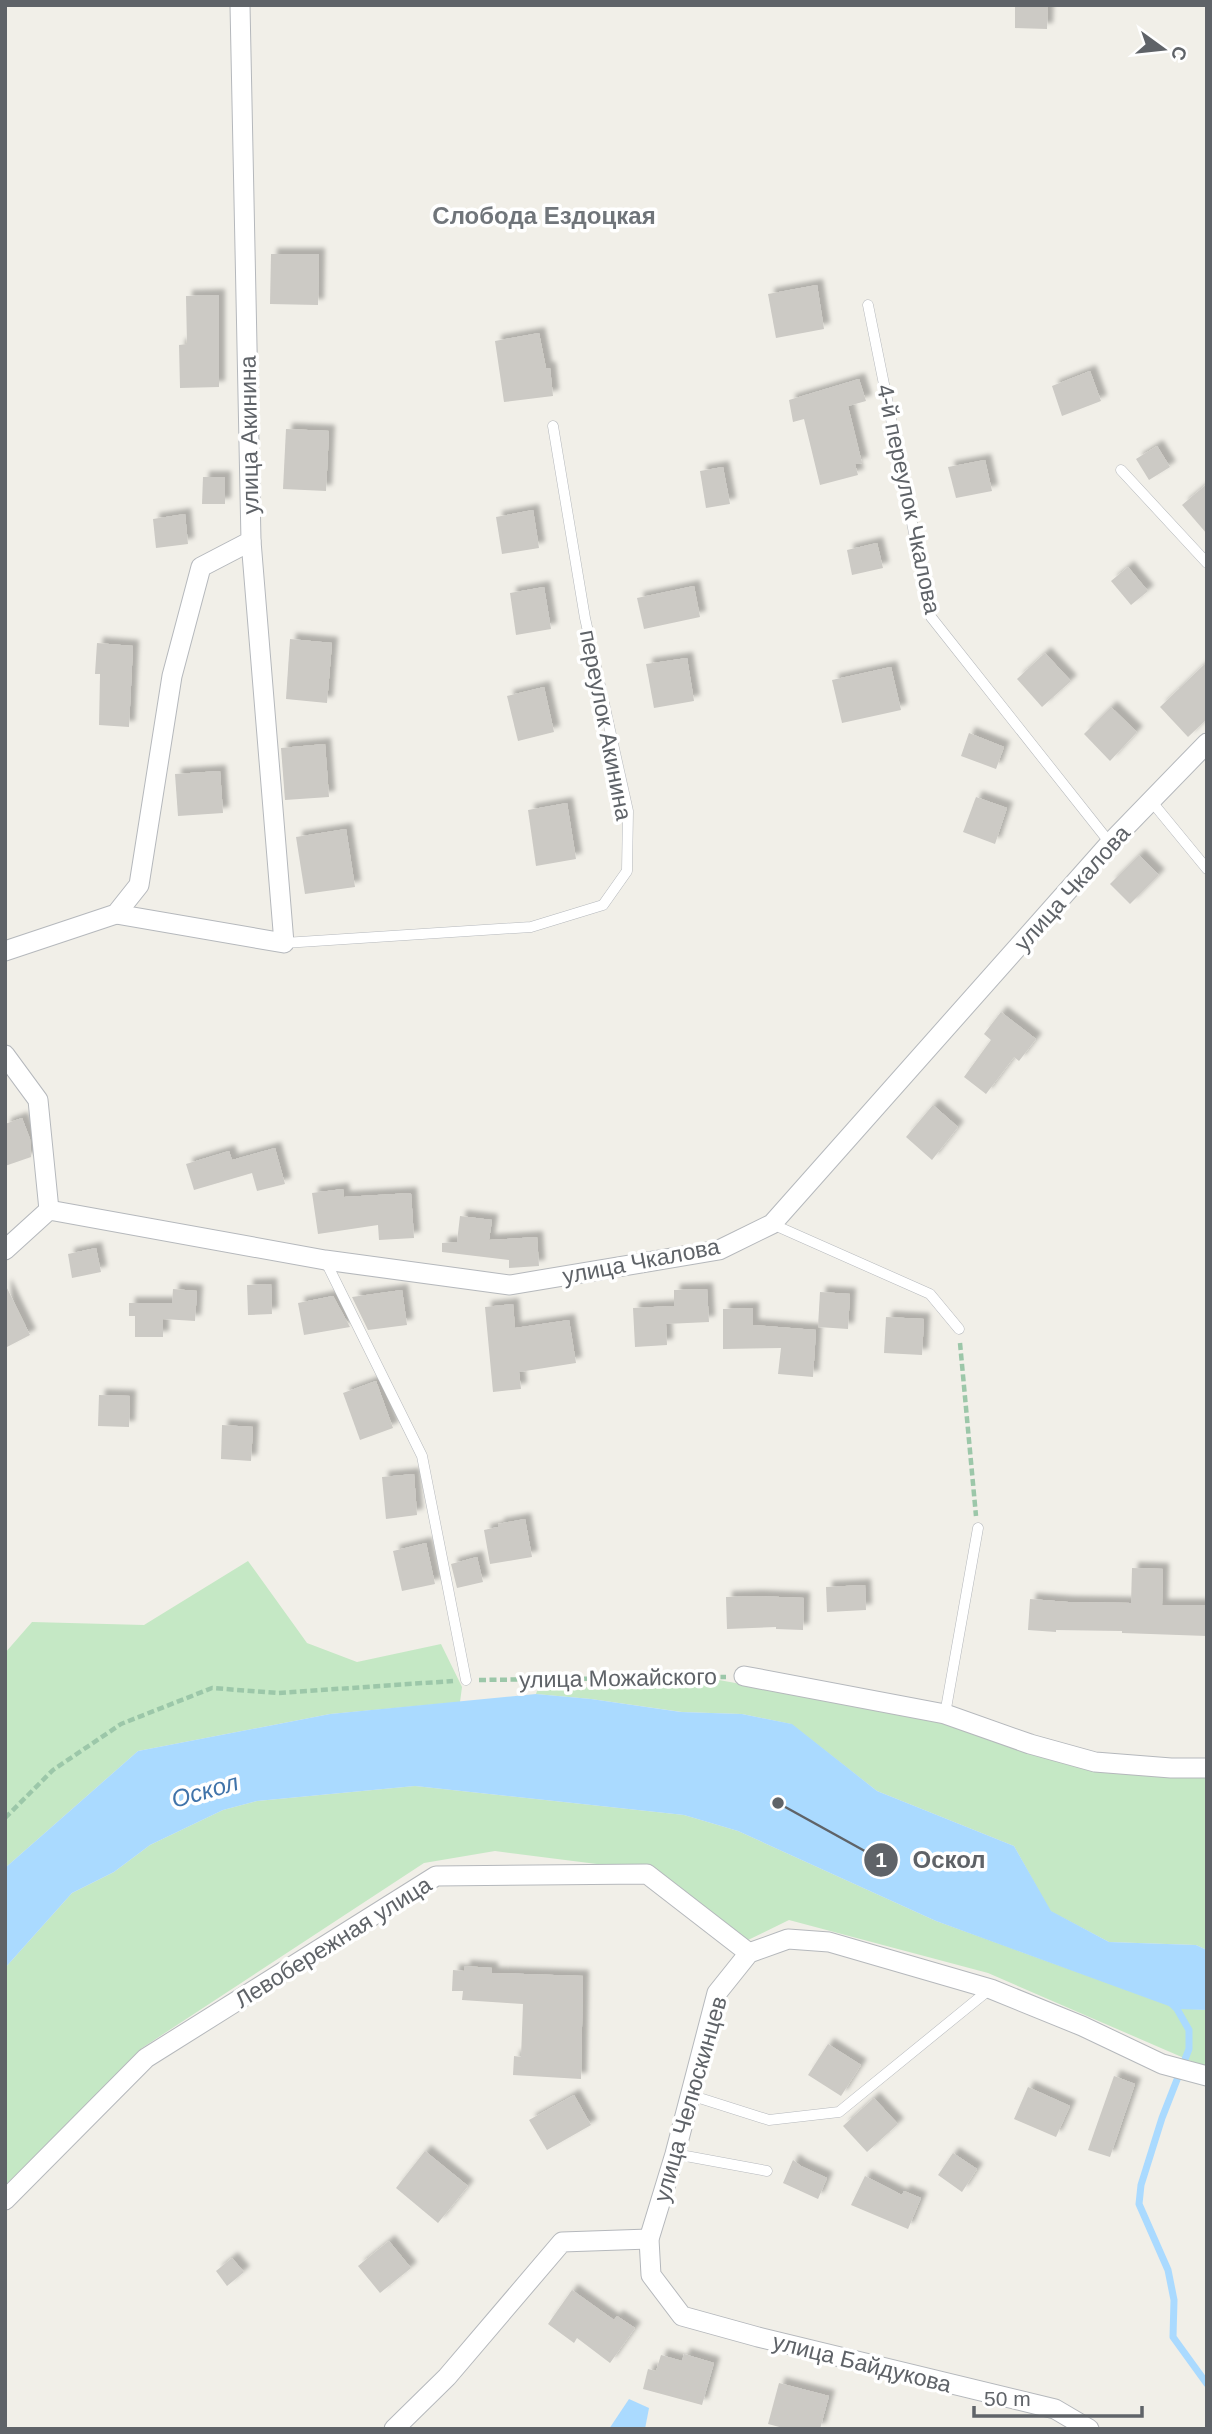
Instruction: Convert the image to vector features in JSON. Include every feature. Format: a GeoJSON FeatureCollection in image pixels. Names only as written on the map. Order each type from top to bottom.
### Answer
{"type":"FeatureCollection","features":[{"type":"Feature","properties":{"kind":"street","name":"улица Акинина"},"geometry":{"type":"LineString","coordinates":[[116,914],[139,885],[172,676],[201,567],[251,541],[240,5]]}},
{"type":"Feature","properties":{"kind":"street"},"geometry":{"type":"LineString","coordinates":[[5,951],[116,914],[284,943],[251,541]]}},
{"type":"Feature","properties":{"kind":"street","name":"улица Чкалова"},"geometry":{"type":"LineString","coordinates":[[49,1210],[325,1260],[510,1285],[719,1250],[772,1224],[1110,844],[1207,743]]}},
{"type":"Feature","properties":{"kind":"street"},"geometry":{"type":"LineString","coordinates":[[5,1055],[38,1100],[49,1210],[5,1250]]}},
{"type":"Feature","properties":{"kind":"street","name":"улица Можайского"},"geometry":{"type":"LineString","coordinates":[[744,1676],[946,1714],[1030,1744],[1096,1762],[1207,1768]]}},
{"type":"Feature","properties":{"kind":"street","name":"Левобережная улица"},"geometry":{"type":"LineString","coordinates":[[5,2200],[146,2058],[436,1876],[647,1874],[749,1953]]}},
{"type":"Feature","properties":{"kind":"street"},"geometry":{"type":"LineString","coordinates":[[749,1953],[788,1939],[829,1942],[991,1989],[1083,2026],[1162,2064],[1207,2076]]}},
{"type":"Feature","properties":{"kind":"street","name":"улица Челюскинцев"},"geometry":{"type":"LineString","coordinates":[[652,2275],[649,2239],[675,2154],[717,1993],[749,1953]]}},
{"type":"Feature","properties":{"kind":"street"},"geometry":{"type":"LineString","coordinates":[[394,2429],[447,2377],[562,2242],[649,2239]]}},
{"type":"Feature","properties":{"kind":"street","name":"улица Байдукова"},"geometry":{"type":"LineString","coordinates":[[652,2275],[682,2316],[1055,2409],[1089,2429]]}},
{"type":"Feature","properties":{"kind":"lane","name":"4-й переулок Чкалова"},"geometry":{"type":"LineString","coordinates":[[868,305],[931,617],[1110,844]]}},
{"type":"Feature","properties":{"kind":"lane","name":"переулок Акинина"},"geometry":{"type":"LineString","coordinates":[[284,943],[531,927],[603,905],[627,871],[628,811],[585,618],[554,426]]}},
{"type":"Feature","properties":{"kind":"lane"},"geometry":{"type":"LineString","coordinates":[[1121,470],[1207,563]]}},
{"type":"Feature","properties":{"kind":"lane"},"geometry":{"type":"LineString","coordinates":[[1152,802],[1207,869]]}},
{"type":"Feature","properties":{"kind":"lane"},"geometry":{"type":"LineString","coordinates":[[772,1224],[930,1294],[959,1329]]}},
{"type":"Feature","properties":{"kind":"lane"},"geometry":{"type":"LineString","coordinates":[[325,1260],[422,1456],[466,1680]]}},
{"type":"Feature","properties":{"kind":"lane"},"geometry":{"type":"LineString","coordinates":[[946,1714],[978,1528]]}},
{"type":"Feature","properties":{"kind":"lane"},"geometry":{"type":"LineString","coordinates":[[690,2095],[769,2120],[839,2112],[991,1989]]}},
{"type":"Feature","properties":{"kind":"lane"},"geometry":{"type":"LineString","coordinates":[[675,2154],[767,2171]]}},
{"type":"Feature","properties":{"kind":"path"},"geometry":{"type":"LineString","coordinates":[[959,1329],[978,1528]]}},
{"type":"Feature","properties":{"kind":"path","name":"улица Можайского"},"geometry":{"type":"LineString","coordinates":[[5,1818],[53,1770],[121,1724],[212,1688],[278,1693],[466,1680],[744,1676]]}},
{"type":"Feature","properties":{"kind":"green space"},"geometry":{"type":"Polygon","coordinates":[[[248,1561],[307,1643],[357,1662],[441,1644],[462,1687],[460,1702],[330,1714],[138,1751],[5,1868],[5,1653],[32,1622],[144,1625],[248,1561]]]}},
{"type":"Feature","properties":{"kind":"green space"},"geometry":{"type":"Polygon","coordinates":[[[708,1678],[935,1720],[1102,1772],[1207,1775],[1207,1950],[1196,1945],[1109,1942],[1050,1911],[1014,1846],[877,1791],[791,1724],[742,1714],[682,1712],[536,1694],[537,1691],[708,1678]]]}},
{"type":"Feature","properties":{"kind":"green space"},"geometry":{"type":"Polygon","coordinates":[[[415,1786],[684,1815],[738,1831],[936,1921],[1177,2008],[1207,2010],[1207,2068],[988,1973],[789,1920],[744,1942],[652,1871],[495,1851],[424,1863],[142,2048],[5,2187],[5,1968],[72,1893],[114,1872],[150,1845],[223,1810],[257,1801],[415,1786]]]}},
{"type":"Feature","properties":{"kind":"water"},"geometry":{"type":"Polygon","coordinates":[[[536,1694],[681,1712],[742,1714],[792,1724],[877,1791],[1014,1846],[1051,1911],[1109,1942],[1196,1945],[1207,1950],[1207,2010],[1177,2009],[936,1921],[738,1831],[684,1815],[415,1786],[257,1801],[223,1810],[150,1845],[114,1872],[72,1893],[5,1968],[5,1868],[138,1751],[330,1714],[536,1694]]]}},
{"type":"Feature","properties":{"kind":"water"},"geometry":{"type":"Polygon","coordinates":[[[629,2399],[649,2408],[645,2429],[609,2429],[629,2399]]]}},
{"type":"Feature","properties":{"kind":"building"},"geometry":{"type":"Polygon","coordinates":[[[1015,5],[1048,5],[1047,29],[1015,28],[1015,5]]]}},
{"type":"Feature","properties":{"kind":"building"},"geometry":{"type":"Polygon","coordinates":[[[271,254],[319,254],[318,305],[270,304],[271,254]]]}},
{"type":"Feature","properties":{"kind":"building"},"geometry":{"type":"Polygon","coordinates":[[[817,285],[824,329],[776,338],[768,294],[817,285]]]}},
{"type":"Feature","properties":{"kind":"building"},"geometry":{"type":"Polygon","coordinates":[[[219,295],[219,387],[180,388],[179,345],[187,344],[186,296],[219,295]]]}},
{"type":"Feature","properties":{"kind":"building"},"geometry":{"type":"Polygon","coordinates":[[[539,333],[546,368],[550,368],[553,396],[504,402],[495,341],[539,333]]]}},
{"type":"Feature","properties":{"kind":"building"},"geometry":{"type":"Polygon","coordinates":[[[1090,371],[1101,401],[1062,416],[1052,386],[1090,371]]]}},
{"type":"Feature","properties":{"kind":"building"},"geometry":{"type":"Polygon","coordinates":[[[859,379],[866,401],[848,406],[862,463],[855,464],[858,475],[820,485],[804,419],[793,422],[789,400],[859,379]]]}},
{"type":"Feature","properties":{"kind":"building"},"geometry":{"type":"Polygon","coordinates":[[[286,429],[329,431],[326,491],[283,489],[286,429]]]}},
{"type":"Feature","properties":{"kind":"building"},"geometry":{"type":"Polygon","coordinates":[[[1157,446],[1170,467],[1149,480],[1136,459],[1157,446]]]}},
{"type":"Feature","properties":{"kind":"building"},"geometry":{"type":"Polygon","coordinates":[[[985,460],[992,491],[956,498],[948,467],[985,460]]]}},
{"type":"Feature","properties":{"kind":"building"},"geometry":{"type":"Polygon","coordinates":[[[723,467],[730,504],[706,508],[700,471],[723,467]]]}},
{"type":"Feature","properties":{"kind":"building"},"geometry":{"type":"Polygon","coordinates":[[[203,477],[225,477],[225,504],[202,504],[203,477]]]}},
{"type":"Feature","properties":{"kind":"building"},"geometry":{"type":"Polygon","coordinates":[[[1207,484],[1207,534],[1182,505],[1207,484]]]}},
{"type":"Feature","properties":{"kind":"building"},"geometry":{"type":"Polygon","coordinates":[[[533,510],[539,548],[502,554],[496,517],[533,510]]]}},
{"type":"Feature","properties":{"kind":"building"},"geometry":{"type":"Polygon","coordinates":[[[185,514],[188,544],[156,548],[153,519],[185,514]]]}},
{"type":"Feature","properties":{"kind":"building"},"geometry":{"type":"Polygon","coordinates":[[[877,543],[883,568],[852,575],[847,550],[877,543]]]}},
{"type":"Feature","properties":{"kind":"building"},"geometry":{"type":"Polygon","coordinates":[[[1128,567],[1148,591],[1131,605],[1111,581],[1128,567]]]}},
{"type":"Feature","properties":{"kind":"building"},"geometry":{"type":"Polygon","coordinates":[[[694,586],[700,617],[644,629],[637,598],[694,586]]]}},
{"type":"Feature","properties":{"kind":"building"},"geometry":{"type":"Polygon","coordinates":[[[544,587],[551,629],[516,635],[510,593],[544,587]]]}},
{"type":"Feature","properties":{"kind":"building"},"geometry":{"type":"Polygon","coordinates":[[[290,639],[332,643],[327,703],[286,699],[290,639]]]}},
{"type":"Feature","properties":{"kind":"building"},"geometry":{"type":"Polygon","coordinates":[[[97,643],[133,646],[129,727],[99,725],[100,674],[95,674],[97,643]]]}},
{"type":"Feature","properties":{"kind":"building"},"geometry":{"type":"Polygon","coordinates":[[[1045,653],[1071,681],[1042,707],[1017,679],[1045,653]]]}},
{"type":"Feature","properties":{"kind":"building"},"geometry":{"type":"Polygon","coordinates":[[[687,658],[694,701],[654,708],[646,664],[687,658]]]}},
{"type":"Feature","properties":{"kind":"building"},"geometry":{"type":"Polygon","coordinates":[[[1207,662],[1207,719],[1188,737],[1160,707],[1207,662]]]}},
{"type":"Feature","properties":{"kind":"building"},"geometry":{"type":"Polygon","coordinates":[[[891,667],[901,710],[842,723],[832,680],[891,667]]]}},
{"type":"Feature","properties":{"kind":"building"},"geometry":{"type":"Polygon","coordinates":[[[544,687],[554,732],[518,741],[507,696],[544,687]]]}},
{"type":"Feature","properties":{"kind":"building"},"geometry":{"type":"Polygon","coordinates":[[[1111,707],[1137,732],[1110,761],[1084,734],[1111,707]]]}},
{"type":"Feature","properties":{"kind":"building"},"geometry":{"type":"Polygon","coordinates":[[[969,733],[1004,747],[996,769],[961,756],[969,733]]]}},
{"type":"Feature","properties":{"kind":"building"},"geometry":{"type":"Polygon","coordinates":[[[325,744],[329,797],[285,800],[281,748],[325,744]]]}},
{"type":"Feature","properties":{"kind":"building"},"geometry":{"type":"Polygon","coordinates":[[[220,771],[223,813],[178,816],[175,774],[220,771]]]}},
{"type":"Feature","properties":{"kind":"building"},"geometry":{"type":"Polygon","coordinates":[[[976,797],[1007,808],[995,844],[963,832],[976,797]]]}},
{"type":"Feature","properties":{"kind":"building"},"geometry":{"type":"Polygon","coordinates":[[[567,803],[576,859],[536,866],[528,810],[567,803]]]}},
{"type":"Feature","properties":{"kind":"building"},"geometry":{"type":"Polygon","coordinates":[[[346,829],[355,887],[305,894],[296,837],[346,829]]]}},
{"type":"Feature","properties":{"kind":"building"},"geometry":{"type":"Polygon","coordinates":[[[1139,855],[1159,875],[1130,904],[1110,884],[1139,855]]]}},
{"type":"Feature","properties":{"kind":"building"},"geometry":{"type":"Polygon","coordinates":[[[1001,1012],[1036,1039],[1019,1061],[1014,1057],[986,1094],[964,1077],[991,1040],[984,1034],[1001,1012]]]}},
{"type":"Feature","properties":{"kind":"building"},"geometry":{"type":"Polygon","coordinates":[[[933,1105],[958,1127],[932,1160],[906,1137],[933,1105]]]}},
{"type":"Feature","properties":{"kind":"building"},"geometry":{"type":"Polygon","coordinates":[[[22,1118],[30,1139],[31,1157],[5,1166],[5,1124],[22,1118]]]}},
{"type":"Feature","properties":{"kind":"building"},"geometry":{"type":"Polygon","coordinates":[[[275,1148],[285,1184],[257,1191],[252,1173],[194,1190],[186,1164],[229,1151],[232,1160],[275,1148]]]}},
{"type":"Feature","properties":{"kind":"building"},"geometry":{"type":"Polygon","coordinates":[[[343,1189],[344,1197],[411,1193],[414,1238],[379,1240],[378,1225],[318,1234],[312,1193],[343,1189]]]}},
{"type":"Feature","properties":{"kind":"building"},"geometry":{"type":"Polygon","coordinates":[[[460,1216],[492,1220],[489,1240],[537,1237],[539,1266],[509,1268],[509,1260],[442,1252],[442,1243],[457,1242],[460,1216]]]}},
{"type":"Feature","properties":{"kind":"building"},"geometry":{"type":"Polygon","coordinates":[[[96,1248],[101,1272],[72,1278],[68,1254],[96,1248]]]}},
{"type":"Feature","properties":{"kind":"building"},"geometry":{"type":"Polygon","coordinates":[[[5,1284],[30,1335],[5,1348],[5,1284]]]}},
{"type":"Feature","properties":{"kind":"building"},"geometry":{"type":"Polygon","coordinates":[[[271,1284],[272,1314],[248,1315],[247,1285],[271,1284]]]}},
{"type":"Feature","properties":{"kind":"building"},"geometry":{"type":"Polygon","coordinates":[[[173,1289],[197,1291],[195,1321],[163,1319],[163,1337],[135,1337],[135,1316],[129,1316],[129,1303],[172,1303],[173,1289]]]}},
{"type":"Feature","properties":{"kind":"building"},"geometry":{"type":"Polygon","coordinates":[[[707,1289],[709,1322],[666,1324],[667,1345],[635,1347],[633,1308],[674,1306],[674,1290],[707,1289]]]}},
{"type":"Feature","properties":{"kind":"building"},"geometry":{"type":"Polygon","coordinates":[[[402,1290],[407,1325],[368,1330],[352,1297],[402,1290]]]}},
{"type":"Feature","properties":{"kind":"building"},"geometry":{"type":"Polygon","coordinates":[[[820,1292],[850,1294],[848,1329],[818,1327],[820,1292]]]}},
{"type":"Feature","properties":{"kind":"building"},"geometry":{"type":"Polygon","coordinates":[[[333,1296],[350,1327],[304,1335],[298,1303],[333,1296]]]}},
{"type":"Feature","properties":{"kind":"building"},"geometry":{"type":"Polygon","coordinates":[[[513,1304],[515,1328],[569,1320],[576,1363],[519,1372],[521,1389],[493,1392],[485,1307],[513,1304]]]}},
{"type":"Feature","properties":{"kind":"building"},"geometry":{"type":"Polygon","coordinates":[[[753,1308],[753,1325],[816,1330],[813,1377],[778,1374],[781,1348],[723,1349],[723,1309],[753,1308]]]}},
{"type":"Feature","properties":{"kind":"building"},"geometry":{"type":"Polygon","coordinates":[[[886,1317],[924,1319],[922,1355],[884,1353],[886,1317]]]}},
{"type":"Feature","properties":{"kind":"building"},"geometry":{"type":"Polygon","coordinates":[[[376,1381],[393,1428],[360,1440],[343,1393],[376,1381]]]}},
{"type":"Feature","properties":{"kind":"building"},"geometry":{"type":"Polygon","coordinates":[[[99,1395],[130,1396],[129,1427],[98,1426],[99,1395]]]}},
{"type":"Feature","properties":{"kind":"building"},"geometry":{"type":"Polygon","coordinates":[[[222,1425],[253,1427],[251,1461],[221,1459],[222,1425]]]}},
{"type":"Feature","properties":{"kind":"building"},"geometry":{"type":"Polygon","coordinates":[[[414,1474],[417,1515],[386,1519],[382,1477],[414,1474]]]}},
{"type":"Feature","properties":{"kind":"building"},"geometry":{"type":"Polygon","coordinates":[[[525,1519],[532,1557],[490,1564],[484,1530],[498,1527],[498,1524],[525,1519]]]}},
{"type":"Feature","properties":{"kind":"building"},"geometry":{"type":"Polygon","coordinates":[[[426,1543],[435,1584],[402,1591],[393,1551],[426,1543]]]}},
{"type":"Feature","properties":{"kind":"building"},"geometry":{"type":"Polygon","coordinates":[[[477,1557],[483,1582],[457,1588],[451,1564],[477,1557]]]}},
{"type":"Feature","properties":{"kind":"building"},"geometry":{"type":"Polygon","coordinates":[[[1132,1568],[1163,1569],[1162,1605],[1207,1605],[1207,1636],[1122,1631],[1028,1630],[1030,1599],[1131,1603],[1132,1568]]]}},
{"type":"Feature","properties":{"kind":"building"},"geometry":{"type":"Polygon","coordinates":[[[865,1585],[866,1610],[827,1612],[826,1587],[865,1585]]]}},
{"type":"Feature","properties":{"kind":"building"},"geometry":{"type":"Polygon","coordinates":[[[726,1597],[804,1598],[803,1630],[776,1627],[727,1629],[726,1597]]]}},
{"type":"Feature","properties":{"kind":"building"},"geometry":{"type":"Polygon","coordinates":[[[464,1966],[492,1968],[492,1973],[583,1976],[581,2079],[513,2075],[514,2056],[521,2057],[523,2004],[462,2000],[463,1991],[452,1991],[453,1970],[464,1971],[464,1966]]]}},
{"type":"Feature","properties":{"kind":"building"},"geometry":{"type":"Polygon","coordinates":[[[828,2044],[861,2065],[841,2096],[808,2075],[828,2044]]]}},
{"type":"Feature","properties":{"kind":"building"},"geometry":{"type":"Polygon","coordinates":[[[1114,2076],[1135,2084],[1110,2157],[1088,2150],[1114,2076]]]}},
{"type":"Feature","properties":{"kind":"building"},"geometry":{"type":"Polygon","coordinates":[[[1028,2087],[1070,2106],[1056,2137],[1014,2119],[1028,2087]]]}},
{"type":"Feature","properties":{"kind":"building"},"geometry":{"type":"Polygon","coordinates":[[[574,2095],[591,2125],[547,2150],[529,2120],[574,2095]]]}},
{"type":"Feature","properties":{"kind":"building"},"geometry":{"type":"Polygon","coordinates":[[[874,2098],[898,2124],[867,2152],[843,2126],[874,2098]]]}},
{"type":"Feature","properties":{"kind":"building"},"geometry":{"type":"Polygon","coordinates":[[[425,2151],[468,2186],[438,2223],[396,2188],[425,2151]]]}},
{"type":"Feature","properties":{"kind":"building"},"geometry":{"type":"Polygon","coordinates":[[[953,2153],[977,2169],[962,2192],[938,2175],[953,2153]]]}},
{"type":"Feature","properties":{"kind":"building"},"geometry":{"type":"Polygon","coordinates":[[[793,2160],[827,2178],[818,2199],[783,2183],[793,2160]]]}},
{"type":"Feature","properties":{"kind":"building"},"geometry":{"type":"Polygon","coordinates":[[[865,2176],[902,2195],[904,2191],[921,2198],[908,2229],[851,2205],[865,2176]]]}},
{"type":"Feature","properties":{"kind":"building"},"geometry":{"type":"Polygon","coordinates":[[[389,2241],[411,2268],[380,2293],[358,2266],[389,2241]]]}},
{"type":"Feature","properties":{"kind":"building"},"geometry":{"type":"Polygon","coordinates":[[[232,2258],[244,2272],[227,2286],[216,2271],[232,2258]]]}},
{"type":"Feature","properties":{"kind":"building"},"geometry":{"type":"Polygon","coordinates":[[[572,2290],[614,2320],[617,2316],[635,2328],[610,2363],[577,2338],[574,2343],[548,2324],[572,2290]]]}},
{"type":"Feature","properties":{"kind":"building"},"geometry":{"type":"Polygon","coordinates":[[[684,2354],[714,2363],[702,2405],[643,2389],[648,2369],[656,2371],[661,2355],[682,2361],[684,2354]]]}},
{"type":"Feature","properties":{"kind":"building"},"geometry":{"type":"Polygon","coordinates":[[[779,2383],[829,2396],[820,2429],[787,2429],[768,2424],[779,2383]]]}},
{"type":"Feature","properties":{"kind":"waterway"},"geometry":{"type":"LineString","coordinates":[[1171,2003],[1189,2030],[1189,2049],[1162,2118],[1141,2185],[1139,2204],[1168,2270],[1174,2300],[1173,2337],[1207,2384]]}},
{"type":"Feature","properties":{"kind":"place","name":"Оскол"},"geometry":{"type":"Point","coordinates":[778,1803]}},
{"type":"Feature","properties":{"kind":"district","name":"Слобода Ездоцкая"},"geometry":{"type":"Point","coordinates":[544,216]}}]}
